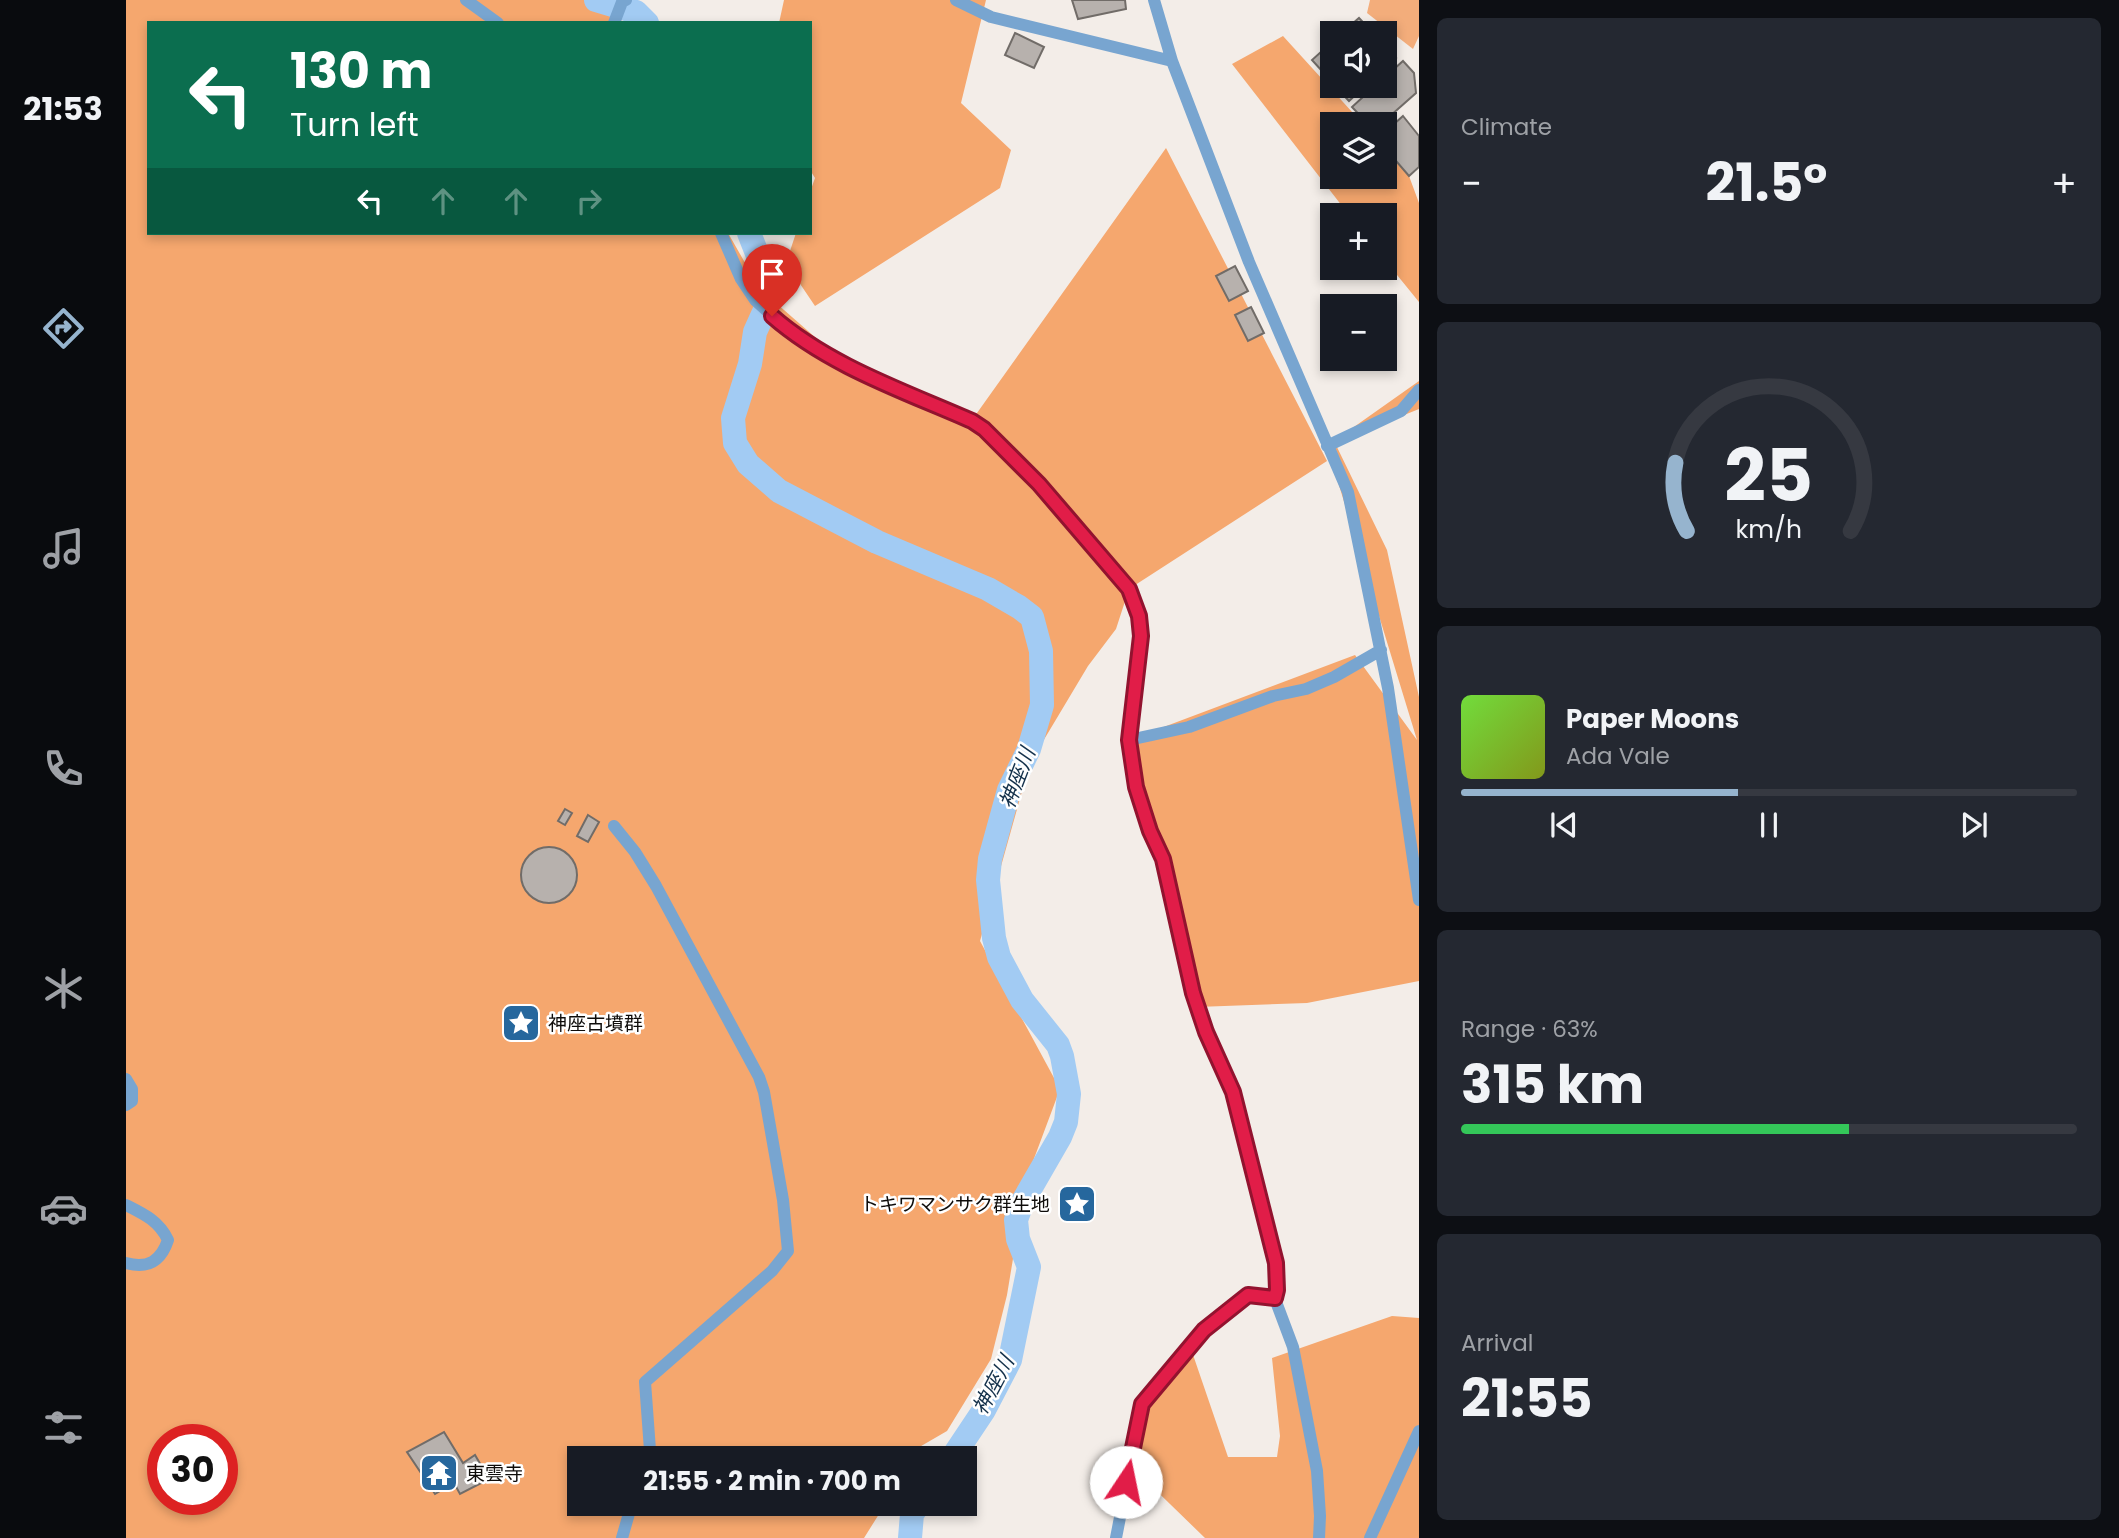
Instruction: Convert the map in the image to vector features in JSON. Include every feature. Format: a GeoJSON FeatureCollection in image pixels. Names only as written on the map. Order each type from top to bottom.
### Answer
{"type":"FeatureCollection","features":[{"type":"Feature","properties":{"kind":"street"},"geometry":{"type":"LineString","coordinates":[[466,0],[495,21]]}},
{"type":"Feature","properties":{"kind":"street"},"geometry":{"type":"LineString","coordinates":[[615,21],[622,2],[626,0]]}},
{"type":"Feature","properties":{"kind":"street"},"geometry":{"type":"LineString","coordinates":[[956,0],[991,17],[1172,61]]}},
{"type":"Feature","properties":{"kind":"street"},"geometry":{"type":"LineString","coordinates":[[1154,0],[1172,61],[1249,262],[1348,492],[1381,650],[1419,900]]}},
{"type":"Feature","properties":{"kind":"street"},"geometry":{"type":"LineString","coordinates":[[722,235],[741,279],[755,300],[790,332],[832,359],[972,421],[984,429],[1039,484],[1129,589],[1139,616],[1141,636],[1129,740],[1136,787],[1150,831],[1163,859],[1193,993],[1206,1032],[1233,1092],[1276,1263],[1275,1298],[1293,1347],[1317,1471],[1319,1538]]}},
{"type":"Feature","properties":{"kind":"street"},"geometry":{"type":"LineString","coordinates":[[1327,446],[1401,411],[1419,390]]}},
{"type":"Feature","properties":{"kind":"street"},"geometry":{"type":"LineString","coordinates":[[1129,740],[1189,727],[1273,695],[1306,689],[1334,677],[1381,650]]}},
{"type":"Feature","properties":{"kind":"street"},"geometry":{"type":"LineString","coordinates":[[614,825],[656,886],[759,1077],[780,1187],[788,1251],[772,1271],[645,1382],[650,1446]]}},
{"type":"Feature","properties":{"kind":"street"},"geometry":{"type":"LineString","coordinates":[[126,1079],[132,1089],[132,1101],[126,1105]]}},
{"type":"Feature","properties":{"kind":"street"},"geometry":{"type":"LineString","coordinates":[[126,1205],[150,1217],[163,1229],[169,1240],[164,1253],[152,1264],[136,1266],[126,1263]]}},
{"type":"Feature","properties":{"kind":"street"},"geometry":{"type":"LineString","coordinates":[[1116,1538],[1142,1404],[1204,1330],[1248,1295],[1275,1298]]}},
{"type":"Feature","properties":{"kind":"street"},"geometry":{"type":"LineString","coordinates":[[1370,1538],[1419,1431]]}},
{"type":"Feature","properties":{"kind":"street"},"geometry":{"type":"LineString","coordinates":[[622,1538],[628,1516]]}},
{"type":"Feature","properties":{"kind":"shaded area"},"geometry":{"type":"Polygon","coordinates":[[[126,0],[607,0],[622,21],[147,21],[147,235],[729,235],[760,289],[848,366],[972,420],[1166,148],[1327,461],[1129,589],[1116,629],[1088,666],[1030,763],[980,941],[1060,1089],[1026,1180],[1007,1295],[991,1359],[947,1431],[921,1446],[567,1446],[567,1516],[878,1516],[864,1538],[126,1538],[126,0]]]}},
{"type":"Feature","properties":{"kind":"shaded area"},"geometry":{"type":"Polygon","coordinates":[[[784,0],[986,0],[961,103],[1011,150],[1000,188],[815,306],[786,263],[795,235],[812,235],[812,186],[815,178],[812,173],[812,21],[779,21],[784,0]]]}},
{"type":"Feature","properties":{"kind":"shaded area"},"geometry":{"type":"Polygon","coordinates":[[[1370,0],[1419,0],[1419,36],[1413,49],[1397,36],[1397,21],[1377,21],[1367,13],[1370,0]]]}},
{"type":"Feature","properties":{"kind":"shaded area"},"geometry":{"type":"Polygon","coordinates":[[[1283,36],[1320,77],[1320,98],[1339,98],[1352,112],[1320,112],[1320,178],[1232,64],[1283,36]]]}},
{"type":"Feature","properties":{"kind":"shaded area"},"geometry":{"type":"Polygon","coordinates":[[[1397,163],[1409,176],[1419,203],[1419,302],[1397,275],[1397,203],[1340,203],[1329,189],[1397,189],[1397,163]]]}},
{"type":"Feature","properties":{"kind":"shaded area"},"geometry":{"type":"Polygon","coordinates":[[[1419,381],[1419,409],[1335,443],[1387,550],[1419,697],[1419,981],[1307,1003],[1197,1007],[1129,740],[1355,655],[1417,740],[1327,446],[1419,381]]]}},
{"type":"Feature","properties":{"kind":"shaded area"},"geometry":{"type":"Polygon","coordinates":[[[1392,1316],[1419,1318],[1419,1538],[1205,1538],[1135,1470],[1142,1404],[1190,1346],[1228,1457],[1277,1457],[1280,1436],[1272,1358],[1392,1316]]]}},
{"type":"Feature","properties":{"kind":"building"},"geometry":{"type":"Polygon","coordinates":[[[1072,0],[1125,0],[1126,9],[1078,19],[1072,0]]]}},
{"type":"Feature","properties":{"kind":"building"},"geometry":{"type":"Polygon","coordinates":[[[1015,33],[1044,47],[1034,68],[1005,55],[1015,33]]]}},
{"type":"Feature","properties":{"kind":"building"},"geometry":{"type":"Polygon","coordinates":[[[1320,53],[1320,69],[1312,60],[1320,53]]]}},
{"type":"Feature","properties":{"kind":"building"},"geometry":{"type":"Polygon","coordinates":[[[1403,61],[1414,73],[1416,93],[1395,112],[1357,112],[1352,107],[1362,98],[1397,98],[1397,66],[1403,61]]]}},
{"type":"Feature","properties":{"kind":"building"},"geometry":{"type":"Polygon","coordinates":[[[1403,116],[1419,136],[1419,167],[1409,176],[1397,162],[1397,121],[1403,116]]]}},
{"type":"Feature","properties":{"kind":"building"},"geometry":{"type":"Polygon","coordinates":[[[1235,266],[1248,291],[1229,301],[1216,276],[1235,266]]]}},
{"type":"Feature","properties":{"kind":"building"},"geometry":{"type":"Polygon","coordinates":[[[1251,307],[1264,333],[1248,341],[1235,315],[1251,307]]]}},
{"type":"Feature","properties":{"kind":"building"},"geometry":{"type":"Polygon","coordinates":[[[565,809],[572,813],[565,825],[558,821],[565,809]]]}},
{"type":"Feature","properties":{"kind":"building"},"geometry":{"type":"Polygon","coordinates":[[[588,815],[599,822],[588,842],[577,836],[588,815]]]}},
{"type":"Feature","properties":{"kind":"building"},"geometry":{"type":"Polygon","coordinates":[[[549,847],[560,849],[569,855],[575,864],[575,886],[569,895],[560,901],[549,903],[538,901],[529,895],[523,886],[521,875],[523,864],[529,855],[538,849],[549,847]]]}},
{"type":"Feature","properties":{"kind":"building"},"geometry":{"type":"Polygon","coordinates":[[[444,1432],[463,1463],[475,1455],[489,1479],[460,1494],[454,1483],[435,1494],[407,1452],[444,1432]]]}},
{"type":"Feature","properties":{"kind":"waterway","name":"神座川"},"geometry":{"type":"LineString","coordinates":[[596,0],[636,12],[645,21]]}},
{"type":"Feature","properties":{"kind":"waterway","name":"神座川"},"geometry":{"type":"LineString","coordinates":[[750,235],[769,284],[769,301],[755,332],[750,364],[733,418],[735,443],[748,464],[779,491],[877,542],[988,589],[1019,607],[1032,617],[1041,651],[1042,705],[1029,749],[1009,790],[990,859],[988,880],[994,938],[999,957],[1022,1000],[1058,1045],[1069,1094],[1066,1122],[1060,1137],[1022,1203],[1016,1220],[1018,1239],[1029,1267],[1010,1360],[984,1410],[960,1446]]}},
{"type":"Feature","properties":{"kind":"waterway","name":"神座川"},"geometry":{"type":"LineString","coordinates":[[910,1538],[912,1516]]}},
{"type":"Feature","properties":{"kind":"place","name":"神座古墳群"},"geometry":{"type":"Point","coordinates":[521,1023]}},
{"type":"Feature","properties":{"kind":"place","name":"トキワマンサク群生地"},"geometry":{"type":"Point","coordinates":[1077,1204]}},
{"type":"Feature","properties":{"kind":"place","name":"東雲寺"},"geometry":{"type":"Point","coordinates":[439,1473]}},
{"type":"Feature","properties":{"kind":"route"},"geometry":{"type":"LineString","coordinates":[[772,316],[790,332],[832,359],[972,421],[984,429],[1039,484],[1129,589],[1139,616],[1141,636],[1129,740],[1136,787],[1150,831],[1163,859],[1193,993],[1206,1032],[1233,1092],[1276,1263],[1277,1290],[1275,1298],[1248,1295],[1204,1330],[1142,1404],[1126,1482]]}}]}
